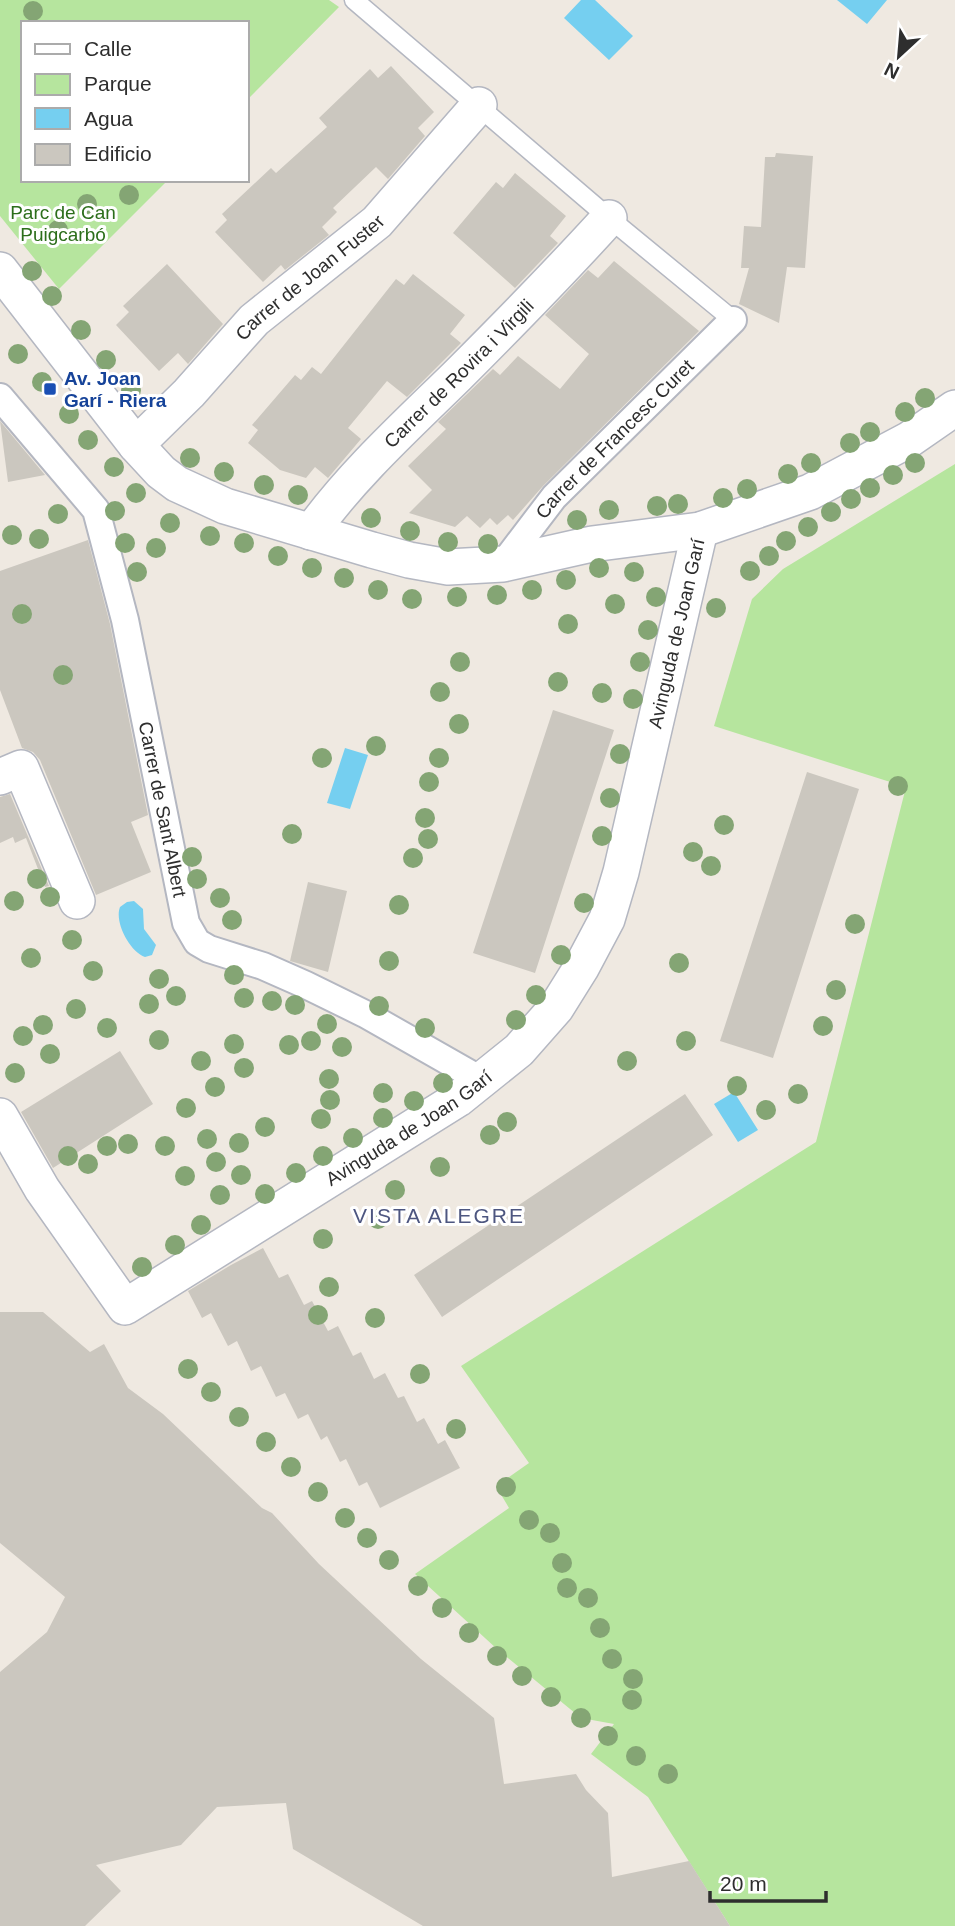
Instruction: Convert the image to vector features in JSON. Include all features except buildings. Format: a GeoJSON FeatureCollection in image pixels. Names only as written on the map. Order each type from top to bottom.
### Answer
{"type":"FeatureCollection","features":[{"type":"Feature","properties":{"kind":"street","name":"Carrer de Joan Fuster"},"geometry":{"type":"LineString","coordinates":[[136,445],[189,393],[254,320],[377,222],[479,105]]}},
{"type":"Feature","properties":{"kind":"street","name":"Carrer de Rovira i Virgili"},"geometry":{"type":"LineString","coordinates":[[311,532],[330,505],[384,448],[523,310],[609,218]]}},
{"type":"Feature","properties":{"kind":"street","name":"Avinguda de Joan Garí"},"geometry":{"type":"LineString","coordinates":[[0,270],[136,445],[161,472],[198,495],[311,532],[409,560],[448,567],[503,564],[592,544],[700,530],[621,872],[607,919],[556,1009],[519,1050],[458,1099],[124,1307],[42,1189],[0,1116]]}},
{"type":"Feature","properties":{"kind":"street","name":"Carrer de Francesc Curet"},"geometry":{"type":"LineString","coordinates":[[503,564],[554,497],[733,320]]}},
{"type":"Feature","properties":{"kind":"street","name":"Carrer de Sant Albert"},"geometry":{"type":"LineString","coordinates":[[0,397],[96,510],[125,620],[186,923],[197,942],[209,949],[263,966],[306,985],[365,1014],[481,1080]]}},
{"type":"Feature","properties":{"kind":"street"},"geometry":{"type":"LineString","coordinates":[[700,530],[810,492],[910,439],[955,408]]}},
{"type":"Feature","properties":{"kind":"street"},"geometry":{"type":"LineString","coordinates":[[0,777],[22,768],[77,901]]}},
{"type":"Feature","properties":{"kind":"lane"},"geometry":{"type":"LineString","coordinates":[[354,0],[733,320]]}},
{"type":"Feature","properties":{"kind":"green space","name":"Parc de Can Puigcarbó"},"geometry":{"type":"Polygon","coordinates":[[[0,0],[329,0],[339,7],[248,99],[248,21],[21,21],[21,182],[166,182],[59,289],[0,216],[0,0]]]}},
{"type":"Feature","properties":{"kind":"green space"},"geometry":{"type":"Polygon","coordinates":[[[955,464],[955,1926],[730,1926],[648,1797],[591,1754],[614,1724],[581,1718],[497,1649],[415,1574],[509,1508],[496,1486],[529,1463],[461,1366],[816,1142],[906,787],[714,726],[752,599],[783,569],[955,464]]]}},
{"type":"Feature","properties":{"kind":"water"},"geometry":{"type":"Polygon","coordinates":[[[581,0],[595,0],[633,36],[609,60],[564,18],[581,0]]]}},
{"type":"Feature","properties":{"kind":"water"},"geometry":{"type":"Polygon","coordinates":[[[837,0],[887,0],[867,24],[837,0]]]}},
{"type":"Feature","properties":{"kind":"water"},"geometry":{"type":"Polygon","coordinates":[[[345,748],[368,755],[350,809],[327,803],[345,748]]]}},
{"type":"Feature","properties":{"kind":"water"},"geometry":{"type":"Polygon","coordinates":[[[134,901],[143,909],[144,929],[156,945],[152,955],[145,957],[129,943],[119,920],[120,907],[134,901]]]}},
{"type":"Feature","properties":{"kind":"water"},"geometry":{"type":"Polygon","coordinates":[[[734,1092],[758,1130],[738,1142],[714,1104],[734,1092]]]}},
{"type":"Feature","properties":{"kind":"place","name":"Av. Joan Garí - Riera"},"geometry":{"type":"Point","coordinates":[50,389]}},
{"type":"Feature","properties":{"kind":"district","name":"VISTA ALEGRE"},"geometry":{"type":"Point","coordinates":[439,1215]}}]}
